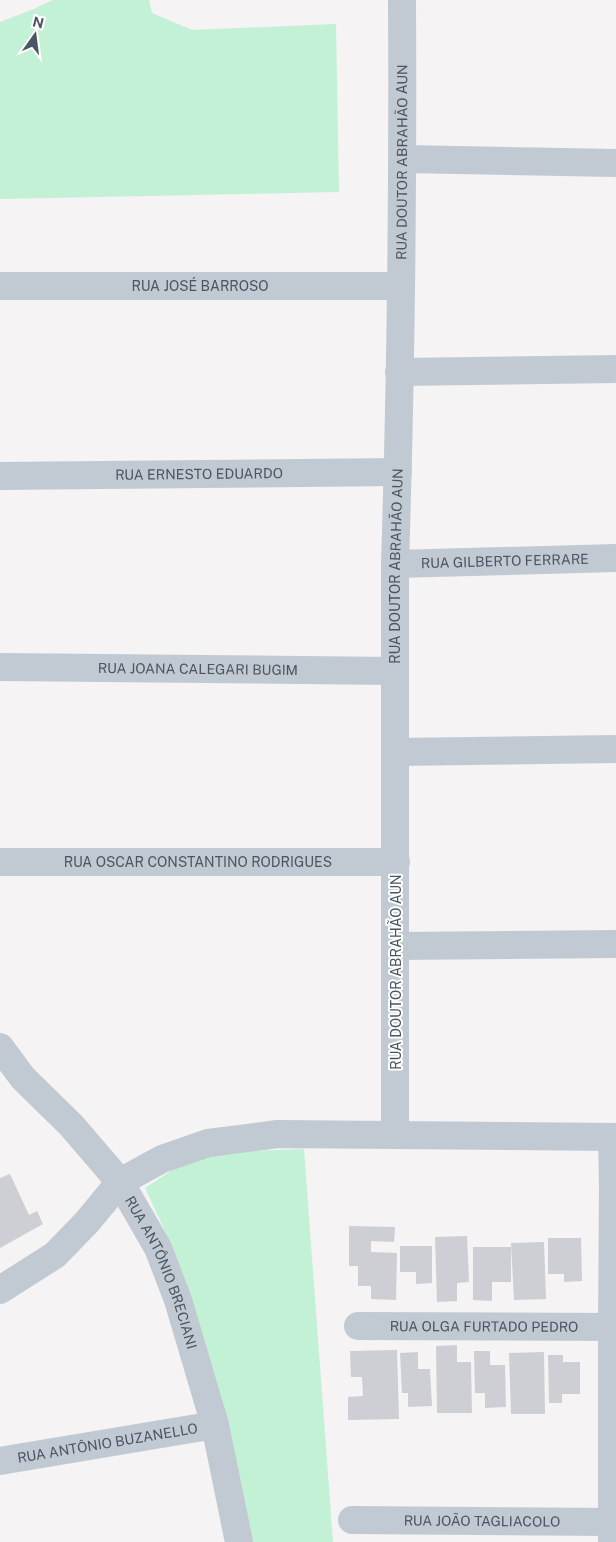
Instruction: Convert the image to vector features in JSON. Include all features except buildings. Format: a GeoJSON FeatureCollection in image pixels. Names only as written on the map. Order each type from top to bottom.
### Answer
{"type":"FeatureCollection","features":[{"type":"Feature","properties":{"kind":"street","name":"RUA DOUTOR ABRAHÃO AUN"},"geometry":{"type":"LineString","coordinates":[[396,1134],[395,564],[403,159],[402,0]]}},
{"type":"Feature","properties":{"kind":"street"},"geometry":{"type":"LineString","coordinates":[[403,159],[616,162]]}},
{"type":"Feature","properties":{"kind":"street","name":"RUA JOSÉ BARROSO"},"geometry":{"type":"LineString","coordinates":[[0,286],[401,286]]}},
{"type":"Feature","properties":{"kind":"street"},"geometry":{"type":"LineString","coordinates":[[399,372],[616,369]]}},
{"type":"Feature","properties":{"kind":"street","name":"RUA ERNESTO EDUARDO"},"geometry":{"type":"LineString","coordinates":[[0,476],[398,472]]}},
{"type":"Feature","properties":{"kind":"street","name":"RUA GILBERTO FERRARE"},"geometry":{"type":"LineString","coordinates":[[395,564],[616,558]]}},
{"type":"Feature","properties":{"kind":"street","name":"RUA JOANA CALEGARI BUGIM"},"geometry":{"type":"LineString","coordinates":[[0,667],[395,671]]}},
{"type":"Feature","properties":{"kind":"street"},"geometry":{"type":"LineString","coordinates":[[395,752],[616,749]]}},
{"type":"Feature","properties":{"kind":"street","name":"RUA OSCAR CONSTANTINO RODRIGUES"},"geometry":{"type":"LineString","coordinates":[[0,862],[396,862]]}},
{"type":"Feature","properties":{"kind":"street"},"geometry":{"type":"LineString","coordinates":[[396,946],[616,944]]}},
{"type":"Feature","properties":{"kind":"street","name":"RUA ANTÔNIO BRECIANI"},"geometry":{"type":"LineString","coordinates":[[0,1047],[23,1078],[71,1126],[120,1182],[158,1248],[178,1300],[216,1425],[238,1542]]}},
{"type":"Feature","properties":{"kind":"street"},"geometry":{"type":"LineString","coordinates":[[0,1290],[55,1255],[87,1222],[120,1182],[162,1159],[208,1143],[278,1134],[614,1137],[612,1532]]}},
{"type":"Feature","properties":{"kind":"street","name":"RUA OLGA FURTADO PEDRO"},"geometry":{"type":"LineString","coordinates":[[358,1326],[612,1327]]}},
{"type":"Feature","properties":{"kind":"street","name":"RUA ANTÔNIO BUZANELLO"},"geometry":{"type":"LineString","coordinates":[[0,1461],[216,1425]]}},
{"type":"Feature","properties":{"kind":"street","name":"RUA JOÃO TAGLIACOLO"},"geometry":{"type":"LineString","coordinates":[[352,1520],[612,1532]]}},
{"type":"Feature","properties":{"kind":"green space"},"geometry":{"type":"Polygon","coordinates":[[[53,0],[149,0],[152,13],[192,30],[336,24],[339,192],[0,199],[0,22],[53,0]]]}},
{"type":"Feature","properties":{"kind":"green space"},"geometry":{"type":"Polygon","coordinates":[[[304,1149],[333,1542],[250,1542],[218,1405],[174,1251],[145,1188],[171,1171],[213,1152],[304,1149]]]}}]}
